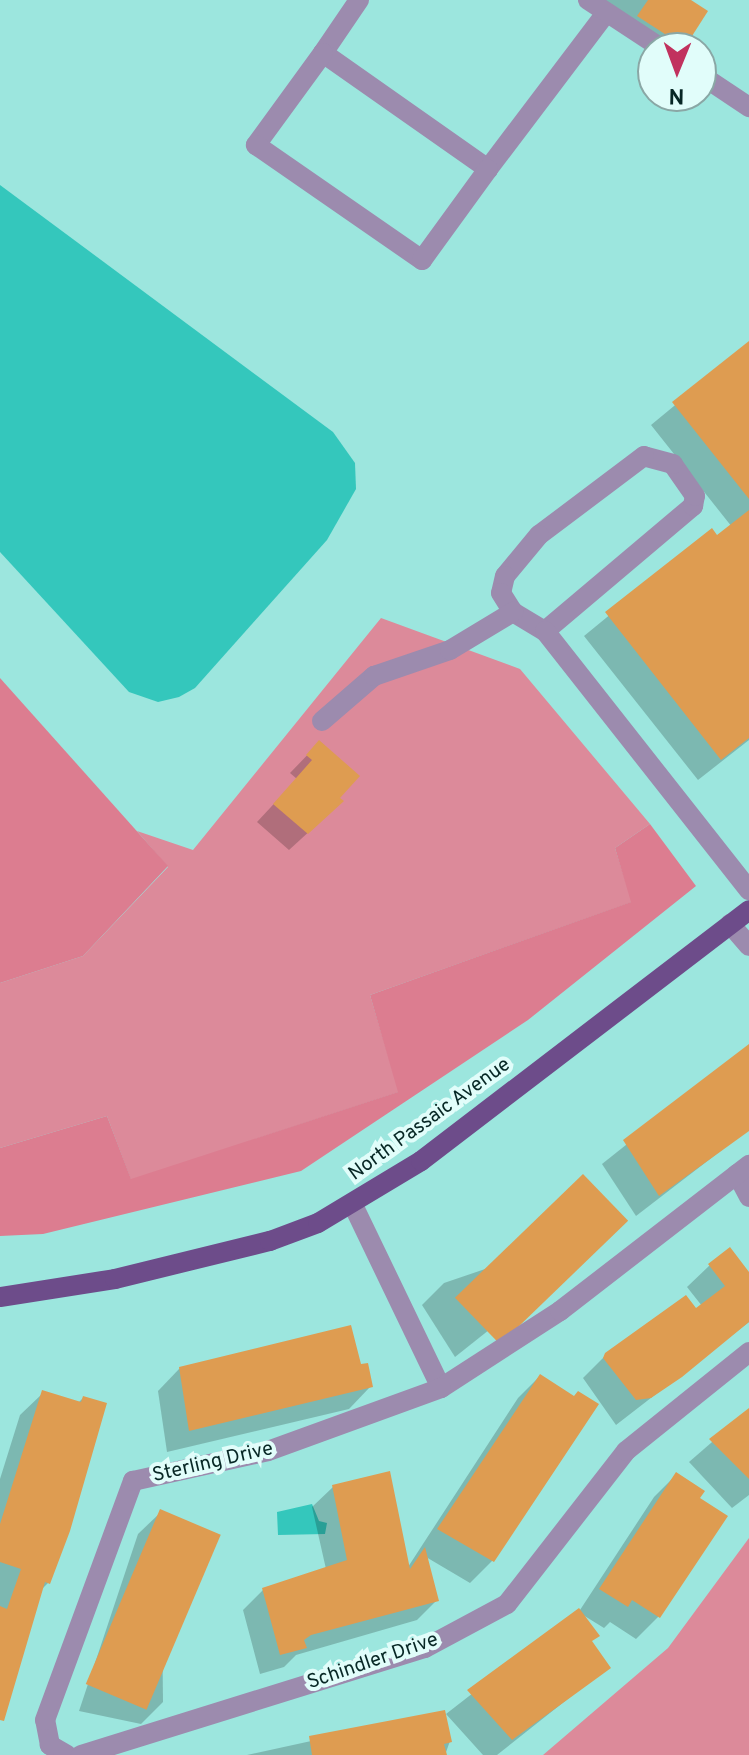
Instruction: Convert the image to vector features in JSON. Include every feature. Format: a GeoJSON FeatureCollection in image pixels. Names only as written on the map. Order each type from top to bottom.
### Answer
{"type":"FeatureCollection","features":[{"type":"Feature","properties":{"kind":"main road","name":"North Passaic Avenue"},"geometry":{"type":"LineString","coordinates":[[0,1297],[115,1279],[270,1241],[353,1205],[421,1161],[749,910]]}},
{"type":"Feature","properties":{"kind":"street"},"geometry":{"type":"LineString","coordinates":[[359,0],[256,145],[422,260],[606,13]]}},
{"type":"Feature","properties":{"kind":"street"},"geometry":{"type":"LineString","coordinates":[[588,0],[637,33]]}},
{"type":"Feature","properties":{"kind":"street"},"geometry":{"type":"LineString","coordinates":[[323,53],[488,169]]}},
{"type":"Feature","properties":{"kind":"street"},"geometry":{"type":"LineString","coordinates":[[717,86],[749,107]]}},
{"type":"Feature","properties":{"kind":"street"},"geometry":{"type":"LineString","coordinates":[[545,631],[693,506],[695,496],[673,464],[644,456],[539,535],[505,576],[501,593],[513,612],[545,631],[749,890]]}},
{"type":"Feature","properties":{"kind":"street"},"geometry":{"type":"LineString","coordinates":[[322,721],[374,676],[450,650],[513,612]]}},
{"type":"Feature","properties":{"kind":"street"},"geometry":{"type":"LineString","coordinates":[[730,924],[749,946]]}},
{"type":"Feature","properties":{"kind":"street"},"geometry":{"type":"LineString","coordinates":[[743,1170],[749,1197]]}},
{"type":"Feature","properties":{"kind":"street","name":"Sterling Drive"},"geometry":{"type":"LineString","coordinates":[[54,1752],[45,1720],[133,1481],[268,1451],[441,1388],[560,1311],[743,1170]]}},
{"type":"Feature","properties":{"kind":"street"},"geometry":{"type":"LineString","coordinates":[[353,1205],[441,1388]]}},
{"type":"Feature","properties":{"kind":"street","name":"Schindler Drive"},"geometry":{"type":"LineString","coordinates":[[81,1755],[425,1648],[507,1604],[626,1451],[749,1352]]}},
{"type":"Feature","properties":{"kind":"shaded area"},"geometry":{"type":"Polygon","coordinates":[[[381,618],[520,669],[650,824],[615,848],[632,902],[370,995],[399,1092],[131,1180],[107,1116],[0,1148],[0,983],[83,956],[168,867],[137,831],[193,850],[381,618]]]}},
{"type":"Feature","properties":{"kind":"shaded area"},"geometry":{"type":"Polygon","coordinates":[[[0,678],[168,866],[83,956],[0,983],[0,678]]]}},
{"type":"Feature","properties":{"kind":"shaded area"},"geometry":{"type":"Polygon","coordinates":[[[650,824],[696,886],[528,1020],[301,1171],[43,1234],[0,1236],[0,1148],[107,1116],[131,1179],[398,1092],[370,995],[631,902],[615,848],[650,824]]]}},
{"type":"Feature","properties":{"kind":"shaded area"},"geometry":{"type":"Polygon","coordinates":[[[749,1538],[749,1755],[543,1755],[668,1648],[749,1538]]]}},
{"type":"Feature","properties":{"kind":"water"},"geometry":{"type":"Polygon","coordinates":[[[0,185],[333,432],[355,463],[356,489],[327,540],[195,688],[179,697],[158,702],[129,692],[0,552],[0,185]]]}},
{"type":"Feature","properties":{"kind":"water"},"geometry":{"type":"Polygon","coordinates":[[[312,1504],[319,1521],[327,1523],[325,1534],[278,1535],[277,1512],[312,1504]]]}},
{"type":"Feature","properties":{"kind":"building"},"geometry":{"type":"Polygon","coordinates":[[[648,0],[691,0],[708,11],[695,32],[662,32],[637,16],[648,0]]]}},
{"type":"Feature","properties":{"kind":"building"},"geometry":{"type":"Polygon","coordinates":[[[749,341],[749,499],[672,402],[749,341]]]}},
{"type":"Feature","properties":{"kind":"building"},"geometry":{"type":"Polygon","coordinates":[[[749,510],[749,738],[721,760],[605,612],[712,528],[717,535],[749,510]]]}},
{"type":"Feature","properties":{"kind":"building"},"geometry":{"type":"Polygon","coordinates":[[[319,740],[360,776],[340,798],[344,801],[308,834],[273,804],[312,760],[306,755],[319,740]]]}},
{"type":"Feature","properties":{"kind":"building"},"geometry":{"type":"Polygon","coordinates":[[[749,1044],[749,1131],[659,1196],[623,1140],[749,1044]]]}},
{"type":"Feature","properties":{"kind":"building"},"geometry":{"type":"Polygon","coordinates":[[[583,1174],[628,1221],[500,1344],[455,1298],[583,1174]]]}},
{"type":"Feature","properties":{"kind":"building"},"geometry":{"type":"Polygon","coordinates":[[[730,1247],[749,1272],[749,1322],[682,1377],[651,1398],[636,1400],[603,1358],[605,1353],[686,1295],[696,1308],[725,1286],[708,1264],[730,1247]]]}},
{"type":"Feature","properties":{"kind":"building"},"geometry":{"type":"Polygon","coordinates":[[[351,1325],[361,1364],[368,1363],[373,1387],[189,1431],[179,1367],[351,1325]]]}},
{"type":"Feature","properties":{"kind":"building"},"geometry":{"type":"Polygon","coordinates":[[[540,1374],[574,1396],[578,1391],[599,1404],[494,1562],[437,1529],[540,1374]]]}},
{"type":"Feature","properties":{"kind":"building"},"geometry":{"type":"Polygon","coordinates":[[[42,1390],[81,1402],[83,1396],[107,1403],[70,1531],[50,1584],[45,1582],[4,1721],[0,1720],[0,1606],[7,1609],[21,1569],[0,1562],[0,1524],[42,1390]]]}},
{"type":"Feature","properties":{"kind":"building"},"geometry":{"type":"Polygon","coordinates":[[[749,1408],[749,1479],[709,1439],[749,1408]]]}},
{"type":"Feature","properties":{"kind":"building"},"geometry":{"type":"Polygon","coordinates":[[[390,1471],[410,1569],[425,1547],[439,1601],[311,1635],[304,1640],[307,1648],[280,1655],[262,1588],[347,1560],[332,1485],[390,1471]]]}},
{"type":"Feature","properties":{"kind":"building"},"geometry":{"type":"Polygon","coordinates":[[[676,1472],[705,1491],[700,1498],[728,1516],[660,1618],[632,1600],[628,1607],[599,1589],[676,1472]]]}},
{"type":"Feature","properties":{"kind":"building"},"geometry":{"type":"Polygon","coordinates":[[[160,1509],[221,1535],[147,1710],[86,1684],[160,1509]]]}},
{"type":"Feature","properties":{"kind":"building"},"geometry":{"type":"Polygon","coordinates":[[[579,1608],[600,1636],[592,1641],[611,1668],[512,1740],[467,1690],[579,1608]]]}},
{"type":"Feature","properties":{"kind":"building"},"geometry":{"type":"Polygon","coordinates":[[[445,1710],[452,1742],[444,1744],[447,1755],[312,1755],[309,1736],[445,1710]]]}}]}
